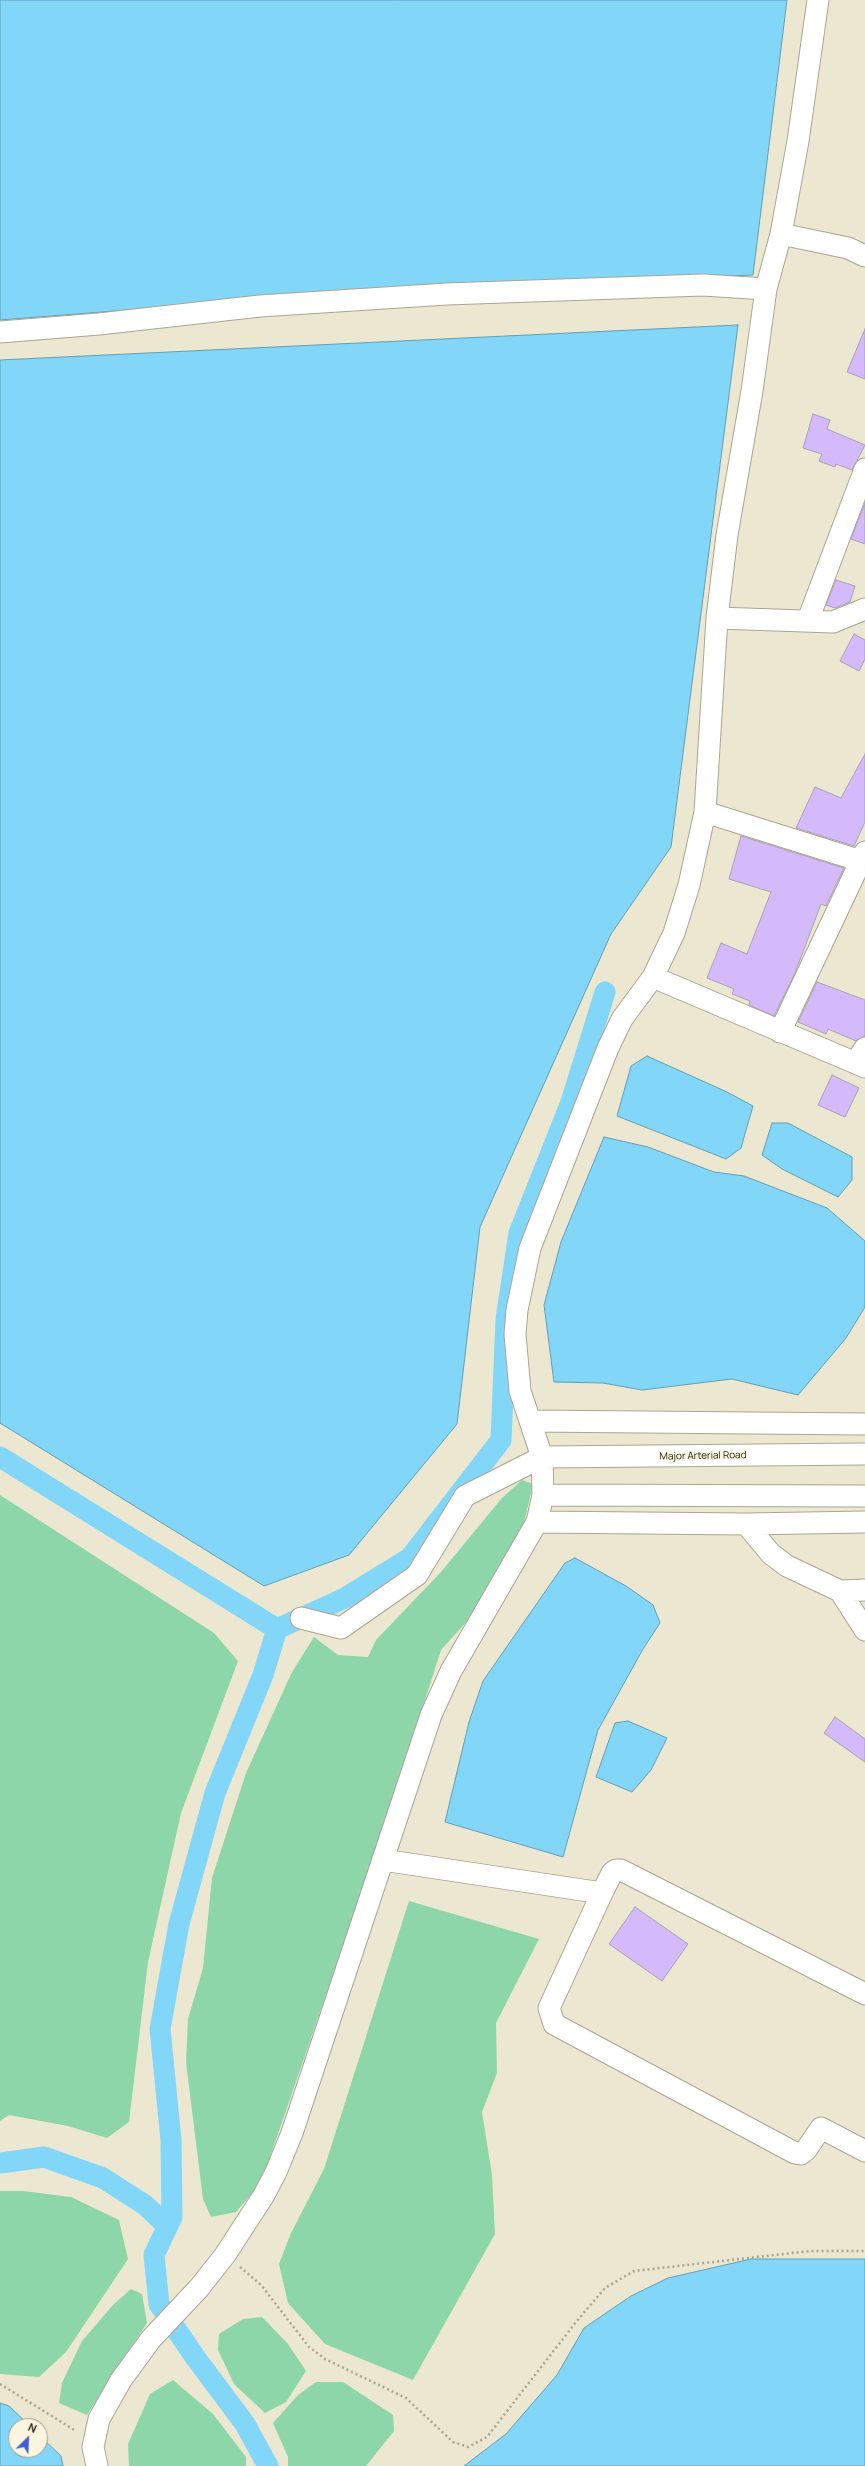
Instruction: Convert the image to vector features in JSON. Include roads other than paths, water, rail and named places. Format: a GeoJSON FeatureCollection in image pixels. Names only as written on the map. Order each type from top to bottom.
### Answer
{"type":"FeatureCollection","features":[{"type":"Feature","properties":{"kind":"street"},"geometry":{"type":"LineString","coordinates":[[95,2456],[99,2419],[120,2380],[151,2340],[199,2288],[225,2255],[264,2195],[287,2146],[431,1715],[468,1640],[537,1522],[543,1495],[542,1458],[520,1391],[516,1334],[517,1310],[530,1248],[608,1048],[622,1019],[653,977],[678,919],[689,885],[704,812],[717,618],[727,535],[752,391],[766,289],[781,234],[798,141],[818,0]]}},
{"type":"Feature","properties":{"kind":"street"},"geometry":{"type":"LineString","coordinates":[[781,234],[848,248],[865,256]]}},
{"type":"Feature","properties":{"kind":"street"},"geometry":{"type":"LineString","coordinates":[[0,332],[99,324],[260,306],[447,294],[703,285],[766,289]]}},
{"type":"Feature","properties":{"kind":"street"},"geometry":{"type":"LineString","coordinates":[[808,620],[865,469]]}},
{"type":"Feature","properties":{"kind":"street"},"geometry":{"type":"LineString","coordinates":[[717,618],[839,621],[865,609]]}},
{"type":"Feature","properties":{"kind":"street"},"geometry":{"type":"LineString","coordinates":[[704,812],[863,857],[780,1032]]}},
{"type":"Feature","properties":{"kind":"street"},"geometry":{"type":"LineString","coordinates":[[653,977],[780,1032],[862,1059]]}},
{"type":"Feature","properties":{"kind":"street"},"geometry":{"type":"LineString","coordinates":[[531,1421],[865,1424]]}},
{"type":"Feature","properties":{"kind":"street","name":"Major Arterial Road"},"geometry":{"type":"LineString","coordinates":[[542,1458],[865,1454]]}},
{"type":"Feature","properties":{"kind":"street"},"geometry":{"type":"LineString","coordinates":[[301,1618],[340,1628],[417,1575],[466,1496],[542,1458]]}},
{"type":"Feature","properties":{"kind":"street"},"geometry":{"type":"LineString","coordinates":[[543,1495],[865,1496]]}},
{"type":"Feature","properties":{"kind":"street"},"geometry":{"type":"LineString","coordinates":[[537,1522],[746,1524],[865,1522]]}},
{"type":"Feature","properties":{"kind":"street"},"geometry":{"type":"LineString","coordinates":[[746,1524],[771,1554],[787,1566],[840,1591],[865,1590]]}},
{"type":"Feature","properties":{"kind":"street"},"geometry":{"type":"LineString","coordinates":[[840,1591],[865,1630]]}},
{"type":"Feature","properties":{"kind":"street"},"geometry":{"type":"LineString","coordinates":[[383,1860],[602,1893]]}},
{"type":"Feature","properties":{"kind":"street"},"geometry":{"type":"LineString","coordinates":[[865,1994],[621,1870],[616,1870],[612,1873],[602,1893],[549,2008],[554,2024],[795,2153],[801,2154],[806,2150],[821,2128],[865,2151]]}},
{"type":"Feature","properties":{"kind":"water"},"geometry":{"type":"Polygon","coordinates":[[[0,0],[787,0],[753,275],[459,287],[0,320],[0,0]]]}},
{"type":"Feature","properties":{"kind":"water"},"geometry":{"type":"Polygon","coordinates":[[[738,325],[671,847],[611,934],[480,1227],[457,1424],[349,1555],[264,1586],[0,1423],[0,360],[738,325]]]}},
{"type":"Feature","properties":{"kind":"water"},"geometry":{"type":"Polygon","coordinates":[[[647,1056],[727,1092],[753,1106],[741,1148],[726,1159],[617,1116],[631,1066],[647,1056]]]}},
{"type":"Feature","properties":{"kind":"water"},"geometry":{"type":"Polygon","coordinates":[[[772,1123],[788,1123],[852,1157],[852,1180],[838,1197],[782,1169],[762,1155],[772,1123]]]}},
{"type":"Feature","properties":{"kind":"water"},"geometry":{"type":"Polygon","coordinates":[[[604,1137],[648,1147],[714,1172],[744,1176],[827,1208],[865,1241],[865,1307],[846,1338],[798,1395],[732,1379],[642,1390],[603,1383],[554,1382],[544,1305],[561,1242],[604,1137]]]}},
{"type":"Feature","properties":{"kind":"water"},"geometry":{"type":"Polygon","coordinates":[[[575,1558],[626,1586],[653,1605],[660,1623],[643,1649],[598,1730],[563,1857],[445,1822],[469,1722],[483,1681],[565,1563],[575,1558]]]}},
{"type":"Feature","properties":{"kind":"water"},"geometry":{"type":"Polygon","coordinates":[[[628,1721],[667,1738],[651,1770],[632,1792],[596,1777],[615,1723],[628,1721]]]}},
{"type":"Feature","properties":{"kind":"water"},"geometry":{"type":"Polygon","coordinates":[[[751,2259],[865,2259],[865,2466],[464,2466],[506,2434],[557,2375],[584,2328],[631,2296],[668,2278],[751,2259]]]}},
{"type":"Feature","properties":{"kind":"water"},"geometry":{"type":"Polygon","coordinates":[[[0,2403],[9,2406],[22,2418],[8,2418],[8,2458],[48,2458],[48,2444],[61,2456],[63,2466],[0,2466],[0,2403]]]}},
{"type":"Feature","properties":{"kind":"waterway"},"geometry":{"type":"LineString","coordinates":[[277,1629],[345,1598],[410,1558],[501,1440],[506,1319],[519,1233],[571,1102],[605,992]]}},
{"type":"Feature","properties":{"kind":"waterway"},"geometry":{"type":"LineString","coordinates":[[0,1457],[277,1629],[263,1675],[215,1793],[179,1924],[160,2029],[171,2140],[172,2217],[154,2255],[159,2304],[195,2357],[245,2424],[268,2466]]}},
{"type":"Feature","properties":{"kind":"waterway"},"geometry":{"type":"LineString","coordinates":[[0,2163],[44,2157],[103,2178],[145,2205],[167,2226]]}}]}
